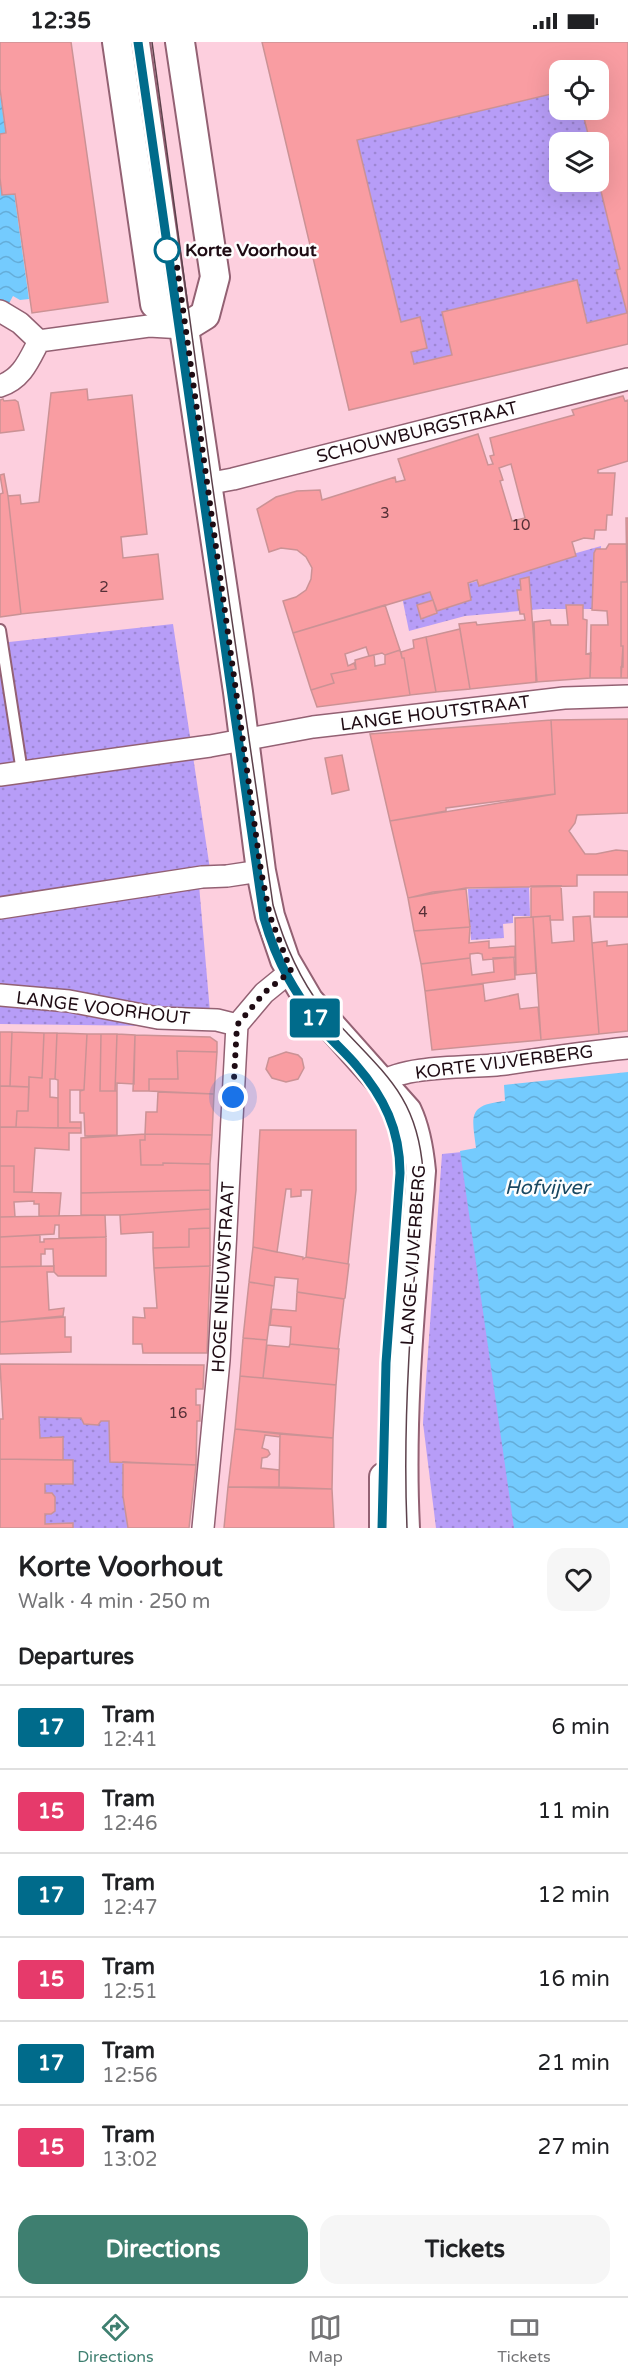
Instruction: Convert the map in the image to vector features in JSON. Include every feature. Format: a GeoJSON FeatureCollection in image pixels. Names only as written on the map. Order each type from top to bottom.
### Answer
{"type":"FeatureCollection","features":[{"type":"Feature","properties":{"kind":"street"},"geometry":{"type":"LineString","coordinates":[[117,42],[155,304],[184,328],[261,871],[270,916],[291,971],[309,1001],[383,1082]]}},
{"type":"Feature","properties":{"kind":"street"},"geometry":{"type":"LineString","coordinates":[[39,341],[149,326],[184,328],[205,315],[215,278],[180,42]]}},
{"type":"Feature","properties":{"kind":"street"},"geometry":{"type":"LineString","coordinates":[[2,312],[20,323],[39,341]]}},
{"type":"Feature","properties":{"kind":"street"},"geometry":{"type":"LineString","coordinates":[[0,386],[11,383],[22,372],[39,341]]}},
{"type":"Feature","properties":{"kind":"street","name":"SCHOUWBURGSTRAAT"},"geometry":{"type":"LineString","coordinates":[[206,484],[628,379]]}},
{"type":"Feature","properties":{"kind":"street","name":"LANGE HOUTSTRAAT"},"geometry":{"type":"LineString","coordinates":[[243,740],[313,727],[564,698],[628,696]]}},
{"type":"Feature","properties":{"kind":"street"},"geometry":{"type":"LineString","coordinates":[[0,775],[243,740]]}},
{"type":"Feature","properties":{"kind":"street"},"geometry":{"type":"LineString","coordinates":[[0,908],[202,877],[261,871]]}},
{"type":"Feature","properties":{"kind":"street"},"geometry":{"type":"LineString","coordinates":[[237,1025],[264,993],[291,971]]}},
{"type":"Feature","properties":{"kind":"street","name":"LANGE VOORHOUT"},"geometry":{"type":"LineString","coordinates":[[0,995],[69,1000],[158,1018],[217,1020],[237,1025]]}},
{"type":"Feature","properties":{"kind":"street","name":"HOGE NIEUWSTRAAT"},"geometry":{"type":"LineString","coordinates":[[203,1528],[219,1360],[237,1025]]}},
{"type":"Feature","properties":{"kind":"street","name":"KORTE VIJVERBERG"},"geometry":{"type":"LineString","coordinates":[[383,1082],[389,1078],[412,1073],[628,1048]]}},
{"type":"Feature","properties":{"kind":"street","name":"LANGE VIJVERBERG"},"geometry":{"type":"LineString","coordinates":[[383,1082],[402,1156],[384,1440],[384,1528]]}},
{"type":"Feature","properties":{"kind":"street","name":"LANGE VIJVERBERG"},"geometry":{"type":"LineString","coordinates":[[383,1082],[407,1111],[413,1123],[421,1171],[404,1395],[402,1474],[405,1528]]}},
{"type":"Feature","properties":{"kind":"lane"},"geometry":{"type":"LineString","coordinates":[[144,42],[184,328]]}},
{"type":"Feature","properties":{"kind":"lane"},"geometry":{"type":"LineString","coordinates":[[0,630],[22,772]]}},
{"type":"Feature","properties":{"kind":"shaded area"},"geometry":{"type":"Polygon","coordinates":[[[549,94],[549,120],[584,120],[588,132],[549,132],[549,192],[602,192],[620,269],[619,280],[627,313],[587,323],[576,280],[442,312],[452,355],[414,364],[411,352],[419,317],[401,322],[357,140],[549,94]]]}},
{"type":"Feature","properties":{"kind":"shaded area"},"geometry":{"type":"Polygon","coordinates":[[[601,546],[598,609],[542,609],[465,616],[409,631],[402,597],[428,588],[432,594],[601,546]]]}},
{"type":"Feature","properties":{"kind":"shaded area"},"geometry":{"type":"Polygon","coordinates":[[[173,624],[210,869],[199,885],[210,1012],[233,1027],[0,1024],[0,643],[173,624]]]}},
{"type":"Feature","properties":{"kind":"shaded area"},"geometry":{"type":"Polygon","coordinates":[[[529,887],[530,916],[513,916],[513,923],[503,924],[504,938],[471,940],[468,889],[529,887]]]}},
{"type":"Feature","properties":{"kind":"shaded area"},"geometry":{"type":"Polygon","coordinates":[[[472,1151],[522,1528],[436,1528],[423,1423],[442,1154],[472,1151]]]}},
{"type":"Feature","properties":{"kind":"shaded area"},"geometry":{"type":"Polygon","coordinates":[[[39,1417],[81,1418],[84,1424],[97,1425],[101,1421],[109,1421],[110,1462],[123,1462],[123,1496],[128,1528],[73,1528],[72,1523],[45,1524],[45,1514],[55,1511],[55,1497],[52,1493],[45,1493],[45,1484],[73,1484],[73,1460],[63,1460],[63,1437],[40,1438],[39,1417]]]}},
{"type":"Feature","properties":{"kind":"water"},"geometry":{"type":"Polygon","coordinates":[[[0,92],[29,299],[20,300],[13,296],[0,320],[0,92]]]}},
{"type":"Feature","properties":{"kind":"water","name":"Hofvijver"},"geometry":{"type":"Polygon","coordinates":[[[628,1072],[628,1528],[514,1528],[460,1151],[476,1148],[473,1120],[475,1114],[484,1106],[505,1101],[504,1085],[628,1072]]]}},
{"type":"Feature","properties":{"kind":"building"},"geometry":{"type":"Polygon","coordinates":[[[0,42],[71,42],[108,302],[32,313],[15,194],[2,195],[0,134],[6,133],[0,89],[0,42]]]}},
{"type":"Feature","properties":{"kind":"building"},"geometry":{"type":"Polygon","coordinates":[[[262,42],[628,42],[628,344],[349,410],[262,42]],[[549,60],[549,95],[357,140],[401,322],[420,317],[427,348],[411,352],[414,364],[452,355],[442,312],[577,280],[587,323],[627,313],[616,270],[620,269],[601,192],[609,192],[609,132],[588,132],[584,120],[609,120],[609,60],[549,60]]]}},
{"type":"Feature","properties":{"kind":"building"},"geometry":{"type":"Polygon","coordinates":[[[87,389],[88,400],[132,395],[147,534],[121,537],[123,558],[158,554],[163,599],[21,614],[8,496],[20,495],[21,504],[39,502],[51,393],[87,389]]]}},
{"type":"Feature","properties":{"kind":"building"},"geometry":{"type":"Polygon","coordinates":[[[623,396],[625,401],[628,400],[628,461],[598,470],[598,473],[615,473],[612,515],[607,515],[606,530],[595,530],[594,539],[584,538],[572,542],[576,556],[479,586],[477,580],[468,583],[471,600],[437,611],[430,592],[293,633],[283,601],[296,597],[306,590],[311,579],[312,568],[306,557],[297,550],[281,548],[269,552],[257,509],[276,497],[297,491],[320,490],[322,500],[395,477],[396,482],[405,480],[398,459],[478,434],[488,465],[493,464],[490,456],[494,455],[490,438],[574,415],[572,410],[623,396]],[[511,464],[499,468],[503,480],[500,481],[512,521],[525,518],[511,464]]]}},
{"type":"Feature","properties":{"kind":"building"},"geometry":{"type":"Polygon","coordinates":[[[0,400],[18,402],[24,430],[0,433],[0,400]]]}},
{"type":"Feature","properties":{"kind":"building"},"geometry":{"type":"Polygon","coordinates":[[[4,474],[21,614],[0,617],[0,494],[3,493],[0,475],[4,474]]]}},
{"type":"Feature","properties":{"kind":"building"},"geometry":{"type":"Polygon","coordinates":[[[626,518],[628,518],[628,678],[621,678],[623,646],[621,646],[621,582],[627,582],[626,518]]]}},
{"type":"Feature","properties":{"kind":"building"},"geometry":{"type":"Polygon","coordinates":[[[609,544],[627,544],[627,582],[621,582],[623,667],[621,667],[621,678],[590,678],[591,625],[608,625],[607,611],[592,610],[594,553],[596,549],[606,549],[609,544]]]}},
{"type":"Feature","properties":{"kind":"building"},"geometry":{"type":"Polygon","coordinates":[[[529,577],[537,682],[470,689],[459,624],[476,622],[477,625],[525,620],[524,614],[520,614],[517,590],[521,590],[520,579],[529,577]]]}},
{"type":"Feature","properties":{"kind":"building"},"geometry":{"type":"Polygon","coordinates":[[[433,600],[437,613],[421,619],[417,605],[433,600]]]}},
{"type":"Feature","properties":{"kind":"building"},"geometry":{"type":"Polygon","coordinates":[[[385,605],[400,650],[385,655],[382,653],[369,656],[366,647],[345,654],[348,666],[354,663],[356,669],[331,674],[334,683],[311,690],[293,633],[385,605]]]}},
{"type":"Feature","properties":{"kind":"building"},"geometry":{"type":"Polygon","coordinates":[[[566,605],[583,605],[583,619],[587,620],[586,654],[591,653],[590,678],[536,682],[534,622],[550,620],[551,625],[568,625],[566,605]]]}},
{"type":"Feature","properties":{"kind":"building"},"geometry":{"type":"Polygon","coordinates":[[[460,629],[470,689],[436,692],[426,637],[460,629]]]}},
{"type":"Feature","properties":{"kind":"building"},"geometry":{"type":"Polygon","coordinates":[[[426,637],[436,692],[410,695],[401,652],[414,648],[413,640],[426,637]]]}},
{"type":"Feature","properties":{"kind":"building"},"geometry":{"type":"Polygon","coordinates":[[[400,650],[404,658],[410,695],[317,707],[311,690],[334,683],[331,674],[356,669],[355,660],[374,655],[375,666],[385,664],[385,655],[400,650]]]}},
{"type":"Feature","properties":{"kind":"building"},"geometry":{"type":"Polygon","coordinates":[[[628,719],[628,813],[577,815],[569,831],[585,854],[616,850],[628,851],[628,875],[577,875],[577,886],[466,888],[408,898],[390,821],[555,794],[551,720],[628,719]]]}},
{"type":"Feature","properties":{"kind":"building"},"geometry":{"type":"Polygon","coordinates":[[[551,720],[555,794],[446,808],[446,811],[390,821],[370,734],[551,720]]]}},
{"type":"Feature","properties":{"kind":"building"},"geometry":{"type":"Polygon","coordinates":[[[342,755],[349,790],[332,794],[325,758],[342,755]]]}},
{"type":"Feature","properties":{"kind":"building"},"geometry":{"type":"Polygon","coordinates":[[[531,886],[561,886],[563,920],[550,920],[550,916],[531,917],[531,886]]]}},
{"type":"Feature","properties":{"kind":"building"},"geometry":{"type":"Polygon","coordinates":[[[466,889],[470,927],[414,931],[408,898],[433,892],[466,889]]]}},
{"type":"Feature","properties":{"kind":"building"},"geometry":{"type":"Polygon","coordinates":[[[594,892],[628,892],[628,917],[594,917],[594,892]]]}},
{"type":"Feature","properties":{"kind":"building"},"geometry":{"type":"Polygon","coordinates":[[[550,916],[552,943],[574,941],[573,917],[590,916],[599,1034],[541,1040],[533,917],[550,916]]]}},
{"type":"Feature","properties":{"kind":"building"},"geometry":{"type":"Polygon","coordinates":[[[533,917],[536,973],[516,975],[515,918],[533,917]]]}},
{"type":"Feature","properties":{"kind":"building"},"geometry":{"type":"Polygon","coordinates":[[[470,927],[469,943],[489,941],[489,948],[515,946],[515,957],[483,960],[482,954],[478,953],[470,954],[470,958],[421,964],[414,931],[470,927]]]}},
{"type":"Feature","properties":{"kind":"building"},"geometry":{"type":"Polygon","coordinates":[[[607,941],[607,946],[628,944],[628,1031],[599,1034],[592,943],[607,941]]]}},
{"type":"Feature","properties":{"kind":"building"},"geometry":{"type":"Polygon","coordinates":[[[514,957],[515,979],[425,991],[421,964],[470,958],[472,975],[494,972],[493,958],[514,957]]]}},
{"type":"Feature","properties":{"kind":"building"},"geometry":{"type":"Polygon","coordinates":[[[483,984],[485,1001],[518,994],[520,1009],[538,1007],[541,1040],[432,1050],[425,991],[483,984]]]}},
{"type":"Feature","properties":{"kind":"building"},"geometry":{"type":"Polygon","coordinates":[[[0,1032],[12,1032],[10,1086],[0,1086],[0,1032]]]}},
{"type":"Feature","properties":{"kind":"building"},"geometry":{"type":"Polygon","coordinates":[[[12,1032],[44,1033],[42,1078],[29,1077],[29,1087],[10,1086],[12,1032]]]}},
{"type":"Feature","properties":{"kind":"building"},"geometry":{"type":"Polygon","coordinates":[[[44,1033],[57,1033],[55,1079],[50,1079],[50,1097],[58,1098],[58,1128],[16,1127],[17,1111],[28,1111],[29,1077],[42,1078],[44,1033]]]}},
{"type":"Feature","properties":{"kind":"building"},"geometry":{"type":"Polygon","coordinates":[[[57,1033],[87,1034],[84,1090],[70,1090],[70,1122],[81,1122],[81,1128],[58,1128],[58,1080],[55,1079],[57,1033]]]}},
{"type":"Feature","properties":{"kind":"building"},"geometry":{"type":"Polygon","coordinates":[[[87,1034],[101,1034],[100,1091],[117,1091],[117,1135],[85,1136],[84,1113],[80,1113],[80,1091],[84,1090],[87,1034]]]}},
{"type":"Feature","properties":{"kind":"building"},"geometry":{"type":"Polygon","coordinates":[[[101,1034],[117,1034],[115,1091],[100,1091],[101,1034]]]}},
{"type":"Feature","properties":{"kind":"building"},"geometry":{"type":"Polygon","coordinates":[[[117,1034],[135,1035],[134,1084],[117,1083],[117,1091],[115,1091],[117,1034]]]}},
{"type":"Feature","properties":{"kind":"building"},"geometry":{"type":"Polygon","coordinates":[[[135,1035],[210,1037],[217,1042],[217,1052],[177,1051],[178,1079],[149,1079],[149,1091],[133,1091],[135,1035]]]}},
{"type":"Feature","properties":{"kind":"building"},"geometry":{"type":"Polygon","coordinates":[[[177,1051],[217,1052],[214,1094],[149,1091],[149,1079],[178,1079],[177,1051]]]}},
{"type":"Feature","properties":{"kind":"building"},"geometry":{"type":"Polygon","coordinates":[[[286,1052],[298,1055],[302,1059],[304,1068],[298,1079],[286,1082],[272,1078],[266,1069],[269,1058],[286,1052]]]}},
{"type":"Feature","properties":{"kind":"building"},"geometry":{"type":"Polygon","coordinates":[[[0,1086],[29,1087],[28,1111],[17,1111],[16,1127],[0,1127],[0,1086]]]}},
{"type":"Feature","properties":{"kind":"building"},"geometry":{"type":"Polygon","coordinates":[[[158,1092],[214,1094],[212,1135],[145,1134],[146,1112],[157,1112],[158,1092]]]}},
{"type":"Feature","properties":{"kind":"building"},"geometry":{"type":"Polygon","coordinates":[[[0,1127],[81,1128],[81,1133],[69,1133],[69,1150],[35,1148],[32,1192],[14,1192],[14,1166],[0,1166],[0,1127]]]}},
{"type":"Feature","properties":{"kind":"building"},"geometry":{"type":"Polygon","coordinates":[[[260,1130],[356,1130],[356,1190],[348,1264],[306,1257],[312,1190],[301,1190],[301,1196],[291,1197],[291,1189],[286,1189],[277,1252],[253,1247],[260,1130]]]}},
{"type":"Feature","properties":{"kind":"building"},"geometry":{"type":"Polygon","coordinates":[[[145,1134],[145,1140],[140,1140],[141,1165],[210,1164],[210,1190],[81,1193],[81,1138],[145,1134]]]}},
{"type":"Feature","properties":{"kind":"building"},"geometry":{"type":"Polygon","coordinates":[[[145,1134],[212,1135],[210,1164],[141,1165],[140,1140],[145,1140],[145,1134]]]}},
{"type":"Feature","properties":{"kind":"building"},"geometry":{"type":"Polygon","coordinates":[[[0,1166],[14,1166],[14,1192],[61,1193],[59,1216],[39,1216],[39,1204],[34,1204],[34,1201],[14,1202],[15,1217],[0,1217],[0,1166]]]}},
{"type":"Feature","properties":{"kind":"building"},"geometry":{"type":"Polygon","coordinates":[[[210,1190],[210,1209],[120,1215],[81,1215],[81,1193],[210,1190]]]}},
{"type":"Feature","properties":{"kind":"building"},"geometry":{"type":"Polygon","coordinates":[[[210,1209],[210,1228],[189,1229],[189,1247],[153,1248],[153,1232],[121,1234],[120,1215],[210,1209]]]}},
{"type":"Feature","properties":{"kind":"building"},"geometry":{"type":"Polygon","coordinates":[[[105,1215],[106,1237],[59,1238],[59,1225],[55,1225],[54,1234],[0,1237],[0,1217],[105,1215]]]}},
{"type":"Feature","properties":{"kind":"building"},"geometry":{"type":"Polygon","coordinates":[[[210,1228],[210,1266],[154,1268],[153,1248],[189,1247],[189,1229],[210,1228]]]}},
{"type":"Feature","properties":{"kind":"building"},"geometry":{"type":"Polygon","coordinates":[[[40,1235],[40,1242],[44,1242],[44,1239],[106,1237],[106,1276],[58,1276],[54,1272],[53,1249],[45,1249],[45,1254],[41,1254],[41,1266],[0,1267],[0,1237],[40,1235]]]}},
{"type":"Feature","properties":{"kind":"building"},"geometry":{"type":"Polygon","coordinates":[[[253,1247],[303,1257],[303,1259],[306,1257],[349,1264],[345,1298],[297,1292],[298,1279],[275,1277],[274,1286],[249,1282],[253,1247]]]}},
{"type":"Feature","properties":{"kind":"building"},"geometry":{"type":"Polygon","coordinates":[[[54,1266],[54,1272],[47,1272],[49,1310],[64,1308],[63,1316],[0,1322],[0,1267],[54,1266]]]}},
{"type":"Feature","properties":{"kind":"building"},"geometry":{"type":"Polygon","coordinates":[[[210,1266],[207,1353],[143,1353],[142,1344],[133,1344],[133,1317],[145,1318],[144,1308],[157,1308],[154,1268],[210,1266]]]}},
{"type":"Feature","properties":{"kind":"building"},"geometry":{"type":"Polygon","coordinates":[[[249,1282],[274,1286],[267,1340],[243,1338],[249,1282]]]}},
{"type":"Feature","properties":{"kind":"building"},"geometry":{"type":"Polygon","coordinates":[[[297,1292],[344,1299],[338,1349],[290,1344],[291,1327],[270,1325],[272,1309],[296,1311],[297,1292]]]}},
{"type":"Feature","properties":{"kind":"building"},"geometry":{"type":"Polygon","coordinates":[[[65,1317],[65,1337],[71,1337],[71,1352],[0,1354],[0,1322],[65,1317]]]}},
{"type":"Feature","properties":{"kind":"building"},"geometry":{"type":"Polygon","coordinates":[[[243,1338],[267,1340],[263,1378],[240,1376],[243,1338]]]}},
{"type":"Feature","properties":{"kind":"building"},"geometry":{"type":"Polygon","coordinates":[[[290,1344],[339,1349],[336,1385],[263,1378],[267,1345],[289,1347],[290,1344]]]}},
{"type":"Feature","properties":{"kind":"building"},"geometry":{"type":"Polygon","coordinates":[[[0,1364],[204,1365],[203,1389],[196,1389],[196,1405],[200,1405],[200,1421],[197,1421],[196,1465],[110,1462],[109,1421],[101,1421],[98,1425],[84,1424],[81,1418],[39,1417],[40,1438],[63,1437],[63,1460],[0,1459],[0,1419],[3,1419],[0,1364]]]}},
{"type":"Feature","properties":{"kind":"building"},"geometry":{"type":"Polygon","coordinates":[[[240,1376],[336,1385],[333,1438],[235,1429],[240,1376]]]}},
{"type":"Feature","properties":{"kind":"building"},"geometry":{"type":"Polygon","coordinates":[[[235,1429],[280,1434],[280,1437],[265,1435],[262,1448],[268,1450],[270,1454],[262,1458],[261,1468],[279,1470],[279,1487],[228,1487],[235,1429]]]}},
{"type":"Feature","properties":{"kind":"building"},"geometry":{"type":"Polygon","coordinates":[[[280,1434],[333,1438],[332,1489],[279,1487],[280,1434]]]}},
{"type":"Feature","properties":{"kind":"building"},"geometry":{"type":"Polygon","coordinates":[[[0,1459],[73,1460],[73,1484],[45,1484],[45,1493],[52,1493],[55,1497],[55,1511],[45,1514],[45,1524],[73,1523],[73,1528],[0,1528],[0,1459]]]}},
{"type":"Feature","properties":{"kind":"building"},"geometry":{"type":"Polygon","coordinates":[[[123,1462],[196,1465],[189,1528],[128,1528],[123,1496],[123,1462]]]}},
{"type":"Feature","properties":{"kind":"building"},"geometry":{"type":"Polygon","coordinates":[[[228,1487],[332,1489],[334,1528],[224,1528],[228,1487]]]}},
{"type":"Feature","properties":{"kind":"tram line"},"geometry":{"type":"LineString","coordinates":[[138,42],[264,918],[281,964],[296,991],[324,1031],[375,1089],[388,1115],[397,1142],[400,1173],[387,1344],[382,1528]]}},
{"type":"Feature","properties":{"kind":"tram line","name":"17"},"geometry":{"type":"LineString","coordinates":[[138,42],[259,896],[264,918],[280,964],[297,994],[326,1033],[375,1088],[392,1121],[399,1146],[397,1227],[383,1421],[382,1528]]}},
{"type":"Feature","properties":{"kind":"tram line"},"geometry":{"type":"LineString","coordinates":[[152,42],[273,905],[287,946],[306,984],[322,1008],[390,1080],[409,1110],[420,1148],[423,1171],[407,1394],[407,1528]]}},
{"type":"Feature","properties":{"kind":"place","name":"Korte Voorhout"},"geometry":{"type":"Point","coordinates":[167,250]}},
{"type":"Feature","properties":{"kind":"route"},"geometry":{"type":"LineString","coordinates":[[167,250],[176,259],[206,484],[238,692],[261,871],[270,916],[291,971],[264,993],[237,1025],[233,1097]]}}]}
